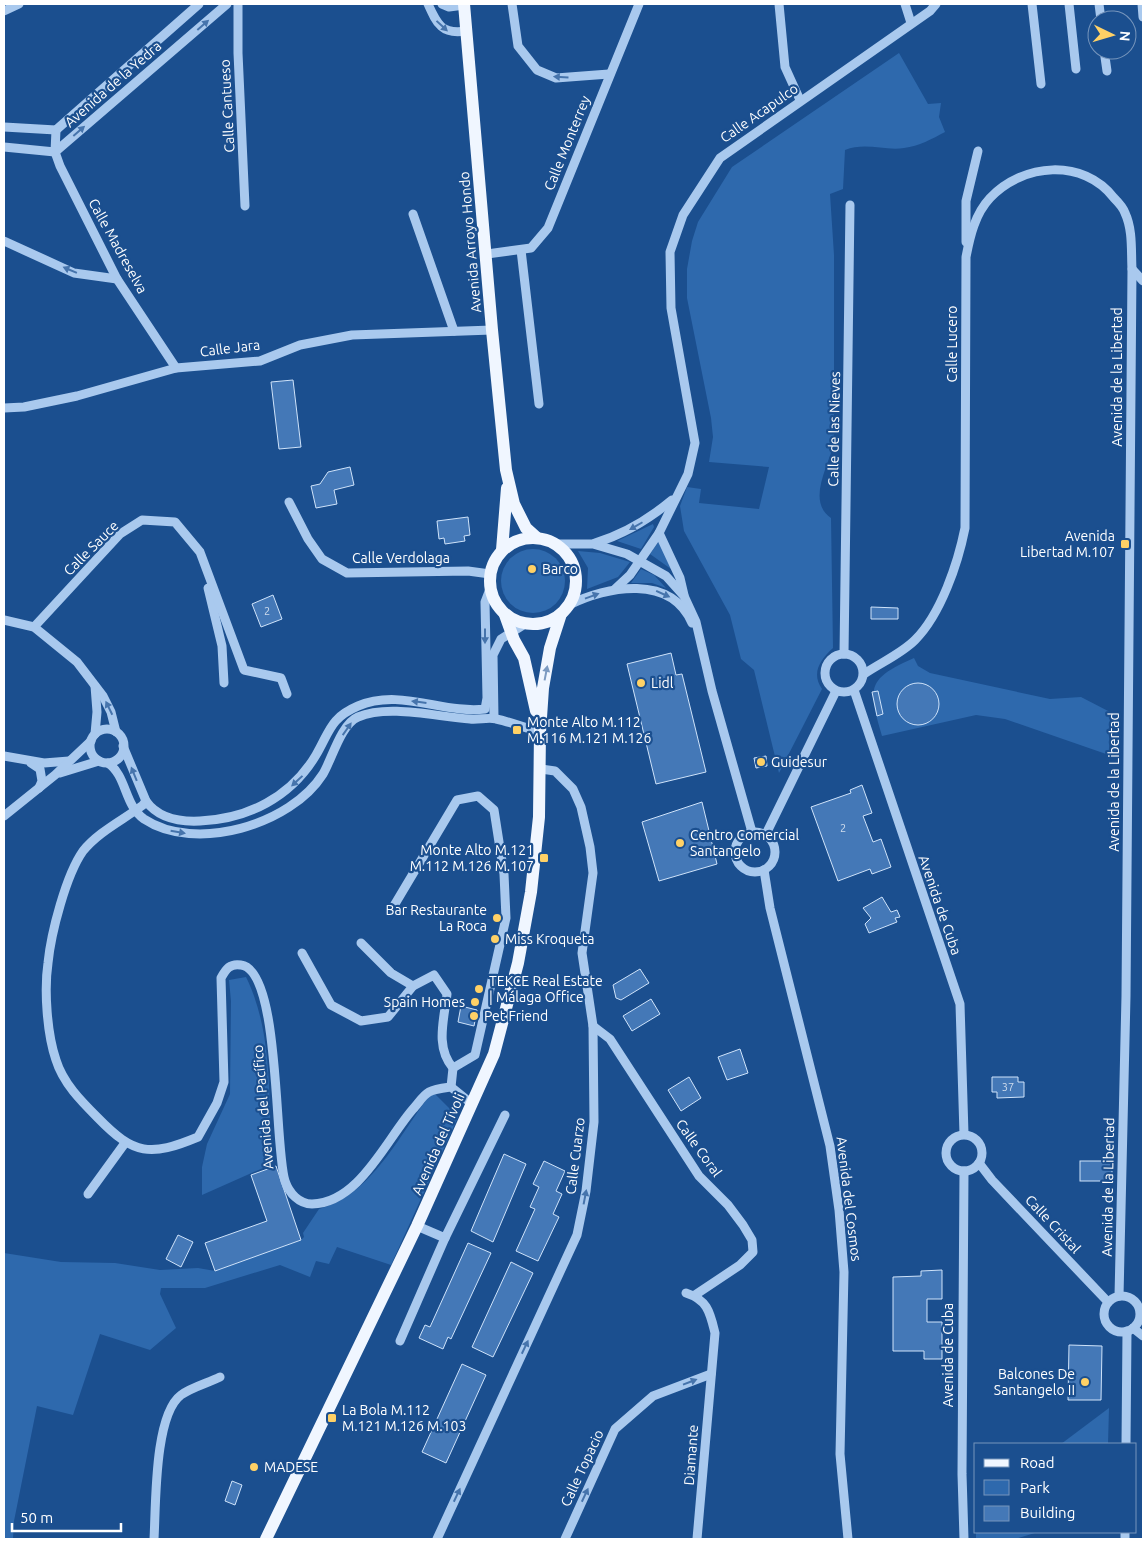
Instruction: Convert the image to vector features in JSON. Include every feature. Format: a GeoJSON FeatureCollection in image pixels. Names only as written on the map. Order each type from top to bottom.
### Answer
{"type":"FeatureCollection","features":[{"type":"Feature","properties":{"kind":"main road","name":"Avenida Arroyo Hondo"},"geometry":{"type":"LineString","coordinates":[[464,4],[487,254],[492,330],[508,478],[518,512],[526,528],[536,538]]}},
{"type":"Feature","properties":{"kind":"main road","name":"Avenida Arroyo Hondo"},"geometry":{"type":"LineString","coordinates":[[502,550],[508,478]]}},
{"type":"Feature","properties":{"kind":"main road"},"geometry":{"type":"LineString","coordinates":[[536,538],[556,544],[572,561],[576,572],[576,584],[565,610],[550,621],[538,624],[525,624],[505,615],[495,603],[490,588],[490,574],[502,550],[518,540],[536,538]]}},
{"type":"Feature","properties":{"kind":"main road","name":"Avenida del Tívoli"},"geometry":{"type":"LineString","coordinates":[[266,1539],[417,1226],[494,1054],[518,963],[531,892],[539,817],[540,732],[543,688],[550,648],[565,610]]}},
{"type":"Feature","properties":{"kind":"main road","name":"Avenida del Tívoli"},"geometry":{"type":"LineString","coordinates":[[505,615],[510,632],[524,658],[532,683],[540,732]]}},
{"type":"Feature","properties":{"kind":"street"},"geometry":{"type":"LineString","coordinates":[[4,11],[19,4]]}},
{"type":"Feature","properties":{"kind":"street","name":"Avenida de la Yedra"},"geometry":{"type":"LineString","coordinates":[[4,127],[56,130],[199,4]]}},
{"type":"Feature","properties":{"kind":"street","name":"Avenida de la Yedra"},"geometry":{"type":"LineString","coordinates":[[55,152],[227,4]]}},
{"type":"Feature","properties":{"kind":"street","name":"Calle Cantueso"},"geometry":{"type":"LineString","coordinates":[[238,4],[238,53],[245,206]]}},
{"type":"Feature","properties":{"kind":"street"},"geometry":{"type":"LineString","coordinates":[[428,4],[439,24],[447,31],[453,33],[466,31]]}},
{"type":"Feature","properties":{"kind":"street"},"geometry":{"type":"LineString","coordinates":[[442,4],[448,7],[464,4]]}},
{"type":"Feature","properties":{"kind":"street"},"geometry":{"type":"LineString","coordinates":[[512,4],[518,46],[537,70],[556,78],[609,74]]}},
{"type":"Feature","properties":{"kind":"street","name":"Calle Monterrey"},"geometry":{"type":"LineString","coordinates":[[487,254],[531,248],[548,228],[639,4]]}},
{"type":"Feature","properties":{"kind":"street"},"geometry":{"type":"LineString","coordinates":[[780,4],[785,67],[800,100]]}},
{"type":"Feature","properties":{"kind":"street"},"geometry":{"type":"LineString","coordinates":[[905,4],[911,23]]}},
{"type":"Feature","properties":{"kind":"street","name":"Calle Acapulco"},"geometry":{"type":"LineString","coordinates":[[674,498],[688,474],[695,443],[671,308],[670,252],[683,215],[720,158],[800,100],[930,11],[936,4]]}},
{"type":"Feature","properties":{"kind":"street"},"geometry":{"type":"LineString","coordinates":[[1032,4],[1041,84]]}},
{"type":"Feature","properties":{"kind":"street"},"geometry":{"type":"LineString","coordinates":[[1069,4],[1076,69]]}},
{"type":"Feature","properties":{"kind":"street"},"geometry":{"type":"LineString","coordinates":[[1142,4],[1143,17]]}},
{"type":"Feature","properties":{"kind":"street"},"geometry":{"type":"LineString","coordinates":[[1105,60],[1107,71]]}},
{"type":"Feature","properties":{"kind":"street","name":"Calle Madreselva"},"geometry":{"type":"LineString","coordinates":[[56,130],[55,152],[117,279],[176,368]]}},
{"type":"Feature","properties":{"kind":"street"},"geometry":{"type":"LineString","coordinates":[[4,147],[55,152]]}},
{"type":"Feature","properties":{"kind":"street"},"geometry":{"type":"LineString","coordinates":[[966,257],[966,200],[978,151]]}},
{"type":"Feature","properties":{"kind":"street","name":"Calle Lucero"},"geometry":{"type":"LineString","coordinates":[[864,674],[915,640],[931,618],[960,553],[966,528],[966,257],[977,217],[988,199],[1002,186],[1020,176],[1037,171],[1061,170],[1094,179],[1110,193],[1125,212],[1131,235],[1132,269]]}},
{"type":"Feature","properties":{"kind":"street","name":"Calle de las Nieves"},"geometry":{"type":"LineString","coordinates":[[844,654],[850,205]]}},
{"type":"Feature","properties":{"kind":"street"},"geometry":{"type":"LineString","coordinates":[[413,214],[454,331]]}},
{"type":"Feature","properties":{"kind":"street"},"geometry":{"type":"LineString","coordinates":[[4,240],[74,273],[117,279]]}},
{"type":"Feature","properties":{"kind":"street"},"geometry":{"type":"LineString","coordinates":[[521,250],[539,404]]}},
{"type":"Feature","properties":{"kind":"street"},"geometry":{"type":"LineString","coordinates":[[1132,269],[1143,281]]}},
{"type":"Feature","properties":{"kind":"street","name":"Avenida de la Libertad"},"geometry":{"type":"LineString","coordinates":[[1119,1296],[1126,996],[1132,269]]}},
{"type":"Feature","properties":{"kind":"street","name":"Calle Jara"},"geometry":{"type":"LineString","coordinates":[[4,408],[24,407],[77,396],[176,368],[260,360],[300,345],[352,335],[492,330]]}},
{"type":"Feature","properties":{"kind":"street"},"geometry":{"type":"LineString","coordinates":[[565,610],[615,589],[630,575],[659,533],[674,498]]}},
{"type":"Feature","properties":{"kind":"street"},"geometry":{"type":"LineString","coordinates":[[593,544],[628,531],[650,518],[674,498]]}},
{"type":"Feature","properties":{"kind":"street","name":"Calle Verdolaga"},"geometry":{"type":"LineString","coordinates":[[289,502],[308,539],[322,559],[347,573],[468,572],[490,574]]}},
{"type":"Feature","properties":{"kind":"street","name":"Calle Sauce"},"geometry":{"type":"LineString","coordinates":[[34,627],[120,534],[142,520],[175,522],[200,552],[244,670],[281,678],[287,694]]}},
{"type":"Feature","properties":{"kind":"street"},"geometry":{"type":"LineString","coordinates":[[659,533],[680,578],[684,596]]}},
{"type":"Feature","properties":{"kind":"street"},"geometry":{"type":"LineString","coordinates":[[556,544],[593,544],[640,560],[666,576],[684,596],[692,610],[752,832]]}},
{"type":"Feature","properties":{"kind":"street","name":"Calle Sauce"},"geometry":{"type":"LineString","coordinates":[[200,552],[222,646],[224,683]]}},
{"type":"Feature","properties":{"kind":"street"},"geometry":{"type":"LineString","coordinates":[[4,620],[34,627],[77,662],[111,712],[116,732],[146,801],[154,810],[177,820],[207,821],[232,817],[256,810],[276,799],[301,778],[317,753],[334,720],[344,712],[369,702],[392,699],[468,708],[482,709],[487,706],[484,602],[490,588]]}},
{"type":"Feature","properties":{"kind":"street"},"geometry":{"type":"LineString","coordinates":[[615,589],[649,590],[671,598],[688,614],[699,638]]}},
{"type":"Feature","properties":{"kind":"street"},"geometry":{"type":"LineString","coordinates":[[494,718],[493,655],[501,640],[510,632],[525,624]]}},
{"type":"Feature","properties":{"kind":"street"},"geometry":{"type":"LineString","coordinates":[[844,654],[857,658],[864,674],[859,686],[846,693],[836,691],[827,683],[825,670],[831,659],[844,654]]}},
{"type":"Feature","properties":{"kind":"street"},"geometry":{"type":"LineString","coordinates":[[95,686],[97,712],[90,750],[119,773],[136,811],[142,818],[172,832],[198,835],[236,829],[269,818],[305,795],[322,775],[347,726],[356,718],[389,711],[470,719],[494,718],[540,732]]}},
{"type":"Feature","properties":{"kind":"street","name":"Avenida de Cuba"},"geometry":{"type":"LineString","coordinates":[[854,690],[960,1004],[964,1134]]}},
{"type":"Feature","properties":{"kind":"street"},"geometry":{"type":"LineString","coordinates":[[765,836],[836,691]]}},
{"type":"Feature","properties":{"kind":"street"},"geometry":{"type":"LineString","coordinates":[[4,816],[55,775],[103,730],[116,732]]}},
{"type":"Feature","properties":{"kind":"street"},"geometry":{"type":"LineString","coordinates":[[55,775],[117,759],[123,746]]}},
{"type":"Feature","properties":{"kind":"street"},"geometry":{"type":"LineString","coordinates":[[4,756],[49,763],[69,761]]}},
{"type":"Feature","properties":{"kind":"street"},"geometry":{"type":"LineString","coordinates":[[28,761],[40,769],[42,781],[39,788]]}},
{"type":"Feature","properties":{"kind":"street","name":"Calle Cuarzo"},"geometry":{"type":"LineString","coordinates":[[437,1539],[577,1235],[586,1190],[594,1122],[593,1026],[582,954],[593,873],[590,847],[581,807],[572,789],[555,771],[541,769]]}},
{"type":"Feature","properties":{"kind":"street"},"geometry":{"type":"LineString","coordinates":[[392,909],[457,800],[478,796],[494,810],[504,874],[506,918],[475,1055],[453,1068]]}},
{"type":"Feature","properties":{"kind":"street"},"geometry":{"type":"LineString","coordinates":[[88,1194],[125,1143],[75,1095],[56,1061],[48,1015],[48,963],[63,897],[83,852],[93,840],[136,811],[146,801]]}},
{"type":"Feature","properties":{"kind":"street"},"geometry":{"type":"LineString","coordinates":[[752,832],[765,836],[773,843],[775,850],[771,863],[764,870],[748,870],[737,860],[735,853],[738,842],[752,832]]}},
{"type":"Feature","properties":{"kind":"street","name":"Avenida del Cosmos"},"geometry":{"type":"LineString","coordinates":[[764,870],[770,908],[830,1146],[839,1210],[844,1272],[840,1454],[848,1539]]}},
{"type":"Feature","properties":{"kind":"street"},"geometry":{"type":"LineString","coordinates":[[360,943],[391,973],[414,986]]}},
{"type":"Feature","properties":{"kind":"street"},"geometry":{"type":"LineString","coordinates":[[302,954],[331,1005],[361,1021],[388,1017],[414,986],[434,975],[447,994],[441,1046],[445,1058],[453,1068],[451,1087],[472,1104]]}},
{"type":"Feature","properties":{"kind":"street","name":"Avenida del Pacífico"},"geometry":{"type":"LineString","coordinates":[[125,1143],[158,1150],[198,1137],[217,1104],[224,1082],[221,978],[227,967],[234,965],[244,965],[252,971],[262,989],[275,1060],[280,1158],[285,1183],[294,1197],[310,1204],[326,1202],[360,1180],[400,1123],[428,1092],[451,1087]]}},
{"type":"Feature","properties":{"kind":"street","name":"Calle Coral"},"geometry":{"type":"LineString","coordinates":[[593,1026],[610,1039],[699,1176],[728,1205],[752,1240],[752,1252],[740,1265],[690,1294]]}},
{"type":"Feature","properties":{"kind":"street"},"geometry":{"type":"LineString","coordinates":[[400,1341],[445,1238],[505,1115]]}},
{"type":"Feature","properties":{"kind":"street"},"geometry":{"type":"LineString","coordinates":[[964,1134],[975,1138],[982,1149],[980,1163],[964,1171],[952,1167],[946,1156],[949,1141],[964,1134]]}},
{"type":"Feature","properties":{"kind":"street","name":"Calle Cristal"},"geometry":{"type":"LineString","coordinates":[[980,1163],[992,1180],[1108,1302]]}},
{"type":"Feature","properties":{"kind":"street","name":"Avenida de Cuba"},"geometry":{"type":"LineString","coordinates":[[964,1171],[962,1474],[964,1539]]}},
{"type":"Feature","properties":{"kind":"street"},"geometry":{"type":"LineString","coordinates":[[417,1226],[445,1238]]}},
{"type":"Feature","properties":{"kind":"street","name":"Diamante"},"geometry":{"type":"LineString","coordinates":[[690,1294],[709,1309],[715,1333],[697,1539]]}},
{"type":"Feature","properties":{"kind":"street"},"geometry":{"type":"LineString","coordinates":[[1126,1443],[1130,1329],[1139,1317],[1138,1306],[1129,1297],[1119,1296],[1108,1302],[1104,1317],[1106,1323],[1118,1331],[1130,1329],[1143,1336]]}},
{"type":"Feature","properties":{"kind":"street","name":"Calle Topacio"},"geometry":{"type":"LineString","coordinates":[[565,1539],[615,1429],[653,1396],[711,1374]]}},
{"type":"Feature","properties":{"kind":"street"},"geometry":{"type":"LineString","coordinates":[[154,1539],[160,1438],[169,1414],[181,1395],[220,1377]]}},
{"type":"Feature","properties":{"kind":"green space"},"geometry":{"type":"Polygon","coordinates":[[[899,53],[928,104],[941,103],[939,117],[945,132],[910,147],[897,149],[860,147],[845,150],[843,189],[830,194],[834,255],[834,442],[821,483],[820,502],[824,511],[831,518],[833,648],[824,657],[817,672],[817,678],[822,689],[779,773],[754,670],[741,659],[730,615],[684,531],[680,506],[687,487],[701,489],[699,503],[759,509],[769,467],[709,462],[713,437],[711,418],[687,298],[687,269],[692,241],[698,222],[732,167],[899,53]]]}},
{"type":"Feature","properties":{"kind":"green space"},"geometry":{"type":"Polygon","coordinates":[[[653,524],[654,527],[641,549],[617,541],[653,524]]]}},
{"type":"Feature","properties":{"kind":"green space"},"geometry":{"type":"Polygon","coordinates":[[[659,541],[671,569],[650,554],[659,541]]]}},
{"type":"Feature","properties":{"kind":"green space"},"geometry":{"type":"Polygon","coordinates":[[[533,549],[545,551],[556,558],[563,569],[565,581],[563,593],[556,604],[545,611],[533,613],[521,611],[510,604],[503,593],[501,581],[503,569],[510,558],[521,551],[533,549]]]}},
{"type":"Feature","properties":{"kind":"green space"},"geometry":{"type":"Polygon","coordinates":[[[578,551],[600,553],[630,562],[618,577],[587,589],[588,568],[578,551]]]}},
{"type":"Feature","properties":{"kind":"green space"},"geometry":{"type":"Polygon","coordinates":[[[641,569],[654,575],[666,588],[652,583],[631,583],[641,569]]]}},
{"type":"Feature","properties":{"kind":"green space"},"geometry":{"type":"Polygon","coordinates":[[[914,658],[918,666],[930,673],[1050,699],[1081,697],[1110,712],[1109,755],[1005,719],[976,715],[882,736],[874,707],[873,696],[875,687],[879,679],[887,672],[914,658]]]}},
{"type":"Feature","properties":{"kind":"green space"},"geometry":{"type":"Polygon","coordinates":[[[246,977],[255,999],[265,1045],[268,1069],[272,1164],[202,1195],[202,1167],[207,1144],[230,1094],[231,1001],[229,980],[246,977]]]}},
{"type":"Feature","properties":{"kind":"green space"},"geometry":{"type":"Polygon","coordinates":[[[435,1094],[458,1117],[391,1265],[337,1247],[329,1264],[316,1261],[310,1277],[280,1265],[205,1288],[161,1288],[160,1294],[176,1328],[150,1350],[100,1334],[73,1415],[37,1406],[14,1521],[13,1539],[4,1539],[4,1253],[61,1262],[115,1263],[160,1270],[198,1268],[215,1271],[301,1240],[304,1237],[303,1233],[319,1209],[338,1202],[369,1177],[383,1162],[430,1095],[435,1094]]]}},
{"type":"Feature","properties":{"kind":"green space"},"geometry":{"type":"Polygon","coordinates":[[[1109,1408],[1108,1443],[1062,1443],[1109,1408]]]}},
{"type":"Feature","properties":{"kind":"green space"},"geometry":{"type":"Polygon","coordinates":[[[976,1533],[1035,1533],[1015,1539],[976,1539],[976,1533]]]}},
{"type":"Feature","properties":{"kind":"building"},"geometry":{"type":"Polygon","coordinates":[[[293,380],[301,447],[279,449],[271,382],[293,380]]]}},
{"type":"Feature","properties":{"kind":"building"},"geometry":{"type":"Polygon","coordinates":[[[350,467],[354,485],[334,490],[337,504],[316,508],[311,486],[320,484],[328,472],[350,467]]]}},
{"type":"Feature","properties":{"kind":"building"},"geometry":{"type":"Polygon","coordinates":[[[468,517],[470,535],[464,536],[465,541],[445,544],[444,538],[439,539],[437,521],[468,517]]]}},
{"type":"Feature","properties":{"kind":"building"},"geometry":{"type":"Polygon","coordinates":[[[273,595],[282,619],[261,627],[252,604],[273,595]]]}},
{"type":"Feature","properties":{"kind":"building"},"geometry":{"type":"Polygon","coordinates":[[[871,607],[898,608],[898,619],[871,619],[871,607]]]}},
{"type":"Feature","properties":{"kind":"building"},"geometry":{"type":"Polygon","coordinates":[[[671,653],[676,675],[682,674],[706,772],[656,784],[627,664],[671,653]]]}},
{"type":"Feature","properties":{"kind":"building"},"geometry":{"type":"Polygon","coordinates":[[[922,683],[930,686],[936,692],[939,704],[936,716],[930,722],[914,725],[906,722],[900,716],[897,700],[900,692],[906,686],[922,683]]]}},
{"type":"Feature","properties":{"kind":"building"},"geometry":{"type":"Polygon","coordinates":[[[878,691],[883,714],[877,716],[872,692],[878,691]]]}},
{"type":"Feature","properties":{"kind":"building","name":"Guidesur"},"geometry":{"type":"Polygon","coordinates":[[[766,756],[767,766],[756,768],[754,758],[766,756]]]}},
{"type":"Feature","properties":{"kind":"building"},"geometry":{"type":"Polygon","coordinates":[[[862,785],[872,813],[863,816],[873,842],[881,839],[891,867],[872,874],[870,869],[838,881],[811,807],[851,793],[850,790],[862,785]]]}},
{"type":"Feature","properties":{"kind":"building","name":"Centro Comercial Santangelo"},"geometry":{"type":"Polygon","coordinates":[[[702,802],[717,864],[659,881],[642,822],[702,802]]]}},
{"type":"Feature","properties":{"kind":"building"},"geometry":{"type":"Polygon","coordinates":[[[882,897],[891,912],[897,910],[900,917],[895,918],[897,922],[869,933],[865,924],[871,918],[863,908],[882,897]]]}},
{"type":"Feature","properties":{"kind":"building"},"geometry":{"type":"Polygon","coordinates":[[[640,969],[649,983],[621,1000],[616,998],[613,985],[640,969]]]}},
{"type":"Feature","properties":{"kind":"building"},"geometry":{"type":"Polygon","coordinates":[[[651,999],[660,1014],[632,1031],[623,1016],[651,999]]]}},
{"type":"Feature","properties":{"kind":"building"},"geometry":{"type":"Polygon","coordinates":[[[461,1006],[477,1010],[474,1026],[458,1022],[461,1006]]]}},
{"type":"Feature","properties":{"kind":"building"},"geometry":{"type":"Polygon","coordinates":[[[740,1049],[748,1073],[727,1080],[718,1057],[740,1049]]]}},
{"type":"Feature","properties":{"kind":"building"},"geometry":{"type":"Polygon","coordinates":[[[689,1077],[701,1098],[681,1111],[668,1090],[689,1077]]]}},
{"type":"Feature","properties":{"kind":"building"},"geometry":{"type":"Polygon","coordinates":[[[992,1077],[1018,1077],[1018,1082],[1024,1082],[1024,1097],[997,1098],[997,1092],[992,1092],[992,1077]]]}},
{"type":"Feature","properties":{"kind":"building"},"geometry":{"type":"Polygon","coordinates":[[[504,1154],[526,1164],[493,1242],[471,1231],[504,1154]]]}},
{"type":"Feature","properties":{"kind":"building"},"geometry":{"type":"Polygon","coordinates":[[[544,1161],[565,1171],[556,1191],[562,1194],[553,1214],[559,1217],[538,1261],[516,1251],[535,1209],[530,1207],[539,1187],[533,1184],[544,1161]]]}},
{"type":"Feature","properties":{"kind":"building"},"geometry":{"type":"Polygon","coordinates":[[[1080,1161],[1112,1161],[1112,1181],[1080,1181],[1080,1161]]]}},
{"type":"Feature","properties":{"kind":"building"},"geometry":{"type":"Polygon","coordinates":[[[276,1166],[301,1240],[215,1271],[205,1243],[267,1221],[251,1175],[276,1166]]]}},
{"type":"Feature","properties":{"kind":"building"},"geometry":{"type":"Polygon","coordinates":[[[178,1235],[193,1242],[181,1267],[166,1259],[178,1235]]]}},
{"type":"Feature","properties":{"kind":"building"},"geometry":{"type":"Polygon","coordinates":[[[468,1243],[491,1253],[451,1339],[448,1337],[443,1349],[419,1338],[425,1325],[430,1327],[468,1243]]]}},
{"type":"Feature","properties":{"kind":"building"},"geometry":{"type":"Polygon","coordinates":[[[511,1262],[533,1273],[493,1357],[472,1347],[511,1262]]]}},
{"type":"Feature","properties":{"kind":"building"},"geometry":{"type":"Polygon","coordinates":[[[942,1270],[942,1299],[927,1299],[927,1322],[942,1322],[942,1359],[924,1359],[924,1351],[893,1351],[893,1277],[921,1276],[921,1271],[942,1270]]]}},
{"type":"Feature","properties":{"kind":"building","name":"Balcones De Santangelo II"},"geometry":{"type":"Polygon","coordinates":[[[1069,1345],[1102,1346],[1101,1400],[1068,1400],[1069,1345]]]}},
{"type":"Feature","properties":{"kind":"building"},"geometry":{"type":"Polygon","coordinates":[[[462,1364],[486,1375],[446,1463],[422,1452],[462,1364]]]}},
{"type":"Feature","properties":{"kind":"building"},"geometry":{"type":"Polygon","coordinates":[[[232,1481],[242,1485],[235,1505],[225,1501],[232,1481]]]}},
{"type":"Feature","properties":{"kind":"place","name":"Avenida Libertad M.107"},"geometry":{"type":"Point","coordinates":[1125,544]}},
{"type":"Feature","properties":{"kind":"place","name":"Barco"},"geometry":{"type":"Point","coordinates":[532,569]}},
{"type":"Feature","properties":{"kind":"place","name":"Lidl"},"geometry":{"type":"Point","coordinates":[641,683]}},
{"type":"Feature","properties":{"kind":"place","name":"Monte Alto M.112 M.116 M.121 M.126"},"geometry":{"type":"Point","coordinates":[517,730]}},
{"type":"Feature","properties":{"kind":"place","name":"Guidesur"},"geometry":{"type":"Point","coordinates":[761,762]}},
{"type":"Feature","properties":{"kind":"place","name":"Centro Comercial Santangelo"},"geometry":{"type":"Point","coordinates":[680,843]}},
{"type":"Feature","properties":{"kind":"place","name":"Monte Alto M.121 M.112 M.126 M.107"},"geometry":{"type":"Point","coordinates":[544,858]}},
{"type":"Feature","properties":{"kind":"place","name":"Bar Restaurante La Roca"},"geometry":{"type":"Point","coordinates":[497,918]}},
{"type":"Feature","properties":{"kind":"place","name":"Miss Kroqueta"},"geometry":{"type":"Point","coordinates":[495,939]}},
{"type":"Feature","properties":{"kind":"place","name":"TEKCE Real Estate | Málaga Office"},"geometry":{"type":"Point","coordinates":[479,989]}},
{"type":"Feature","properties":{"kind":"place","name":"Spain Homes"},"geometry":{"type":"Point","coordinates":[475,1002]}},
{"type":"Feature","properties":{"kind":"place","name":"Pet Friend"},"geometry":{"type":"Point","coordinates":[474,1016]}},
{"type":"Feature","properties":{"kind":"place","name":"Balcones De Santangelo II"},"geometry":{"type":"Point","coordinates":[1085,1382]}},
{"type":"Feature","properties":{"kind":"place","name":"La Bola M.112 M.121 M.126 M.103"},"geometry":{"type":"Point","coordinates":[332,1418]}},
{"type":"Feature","properties":{"kind":"place","name":"MADESE"},"geometry":{"type":"Point","coordinates":[254,1467]}}]}
